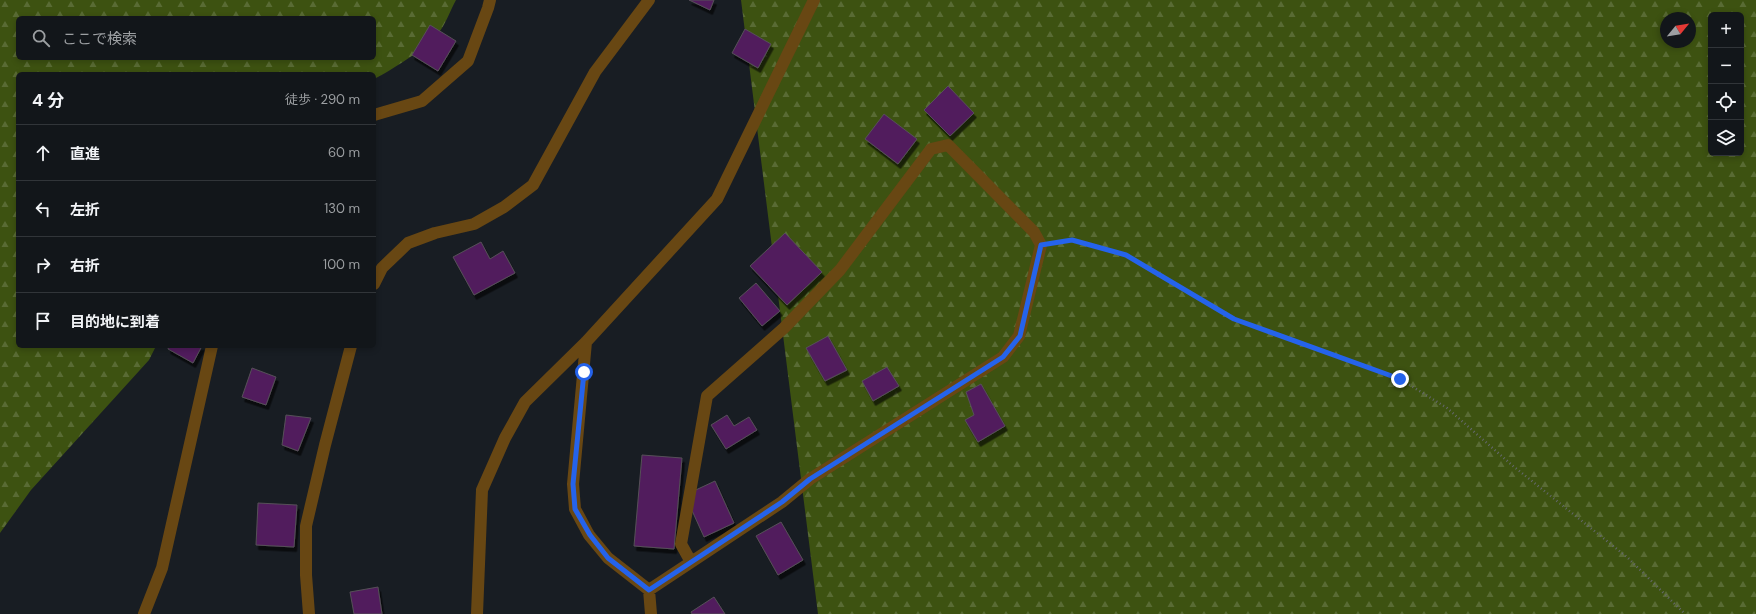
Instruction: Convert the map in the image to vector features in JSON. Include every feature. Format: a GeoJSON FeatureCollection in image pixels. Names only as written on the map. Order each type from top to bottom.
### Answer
{"type":"FeatureCollection","features":[{"type":"Feature","properties":{"kind":"street"},"geometry":{"type":"LineString","coordinates":[[376,114],[422,101],[468,61],[490,0]]}},
{"type":"Feature","properties":{"kind":"street"},"geometry":{"type":"LineString","coordinates":[[376,280],[382,268],[408,243],[435,233],[474,224],[504,208],[533,185],[595,72],[649,0]]}},
{"type":"Feature","properties":{"kind":"street"},"geometry":{"type":"LineString","coordinates":[[477,614],[482,490],[505,438],[525,402],[586,342],[716,199],[814,0]]}},
{"type":"Feature","properties":{"kind":"street"},"geometry":{"type":"LineString","coordinates":[[649,590],[782,502],[810,479],[1003,357],[1020,336],[1041,245],[1034,232],[948,145],[931,149],[840,270],[784,328],[707,396],[680,544],[691,562]]}},
{"type":"Feature","properties":{"kind":"street"},"geometry":{"type":"LineString","coordinates":[[586,342],[573,484],[575,509],[590,535],[608,558],[649,590],[651,614]]}},
{"type":"Feature","properties":{"kind":"street"},"geometry":{"type":"LineString","coordinates":[[144,614],[162,568],[212,348]]}},
{"type":"Feature","properties":{"kind":"street"},"geometry":{"type":"LineString","coordinates":[[309,614],[306,574],[306,526],[325,445],[350,348]]}},
{"type":"Feature","properties":{"kind":"path"},"geometry":{"type":"LineString","coordinates":[[1041,245],[1072,240],[1126,255],[1234,319],[1400,379],[1447,408],[1513,466],[1627,557],[1685,614]]}},
{"type":"Feature","properties":{"kind":"green space"},"geometry":{"type":"Polygon","coordinates":[[[0,0],[456,0],[442,27],[431,41],[407,59],[376,78],[376,72],[16,72],[16,348],[155,348],[149,360],[31,490],[0,533],[0,0]]]}},
{"type":"Feature","properties":{"kind":"green space"},"geometry":{"type":"Polygon","coordinates":[[[741,0],[1756,0],[1756,614],[818,614],[741,0]]]}},
{"type":"Feature","properties":{"kind":"building"},"geometry":{"type":"Polygon","coordinates":[[[689,0],[714,0],[710,10],[689,0]]]}},
{"type":"Feature","properties":{"kind":"building"},"geometry":{"type":"Polygon","coordinates":[[[430,25],[456,41],[438,71],[412,55],[430,25]]]}},
{"type":"Feature","properties":{"kind":"building"},"geometry":{"type":"Polygon","coordinates":[[[745,29],[771,44],[758,68],[732,53],[745,29]]]}},
{"type":"Feature","properties":{"kind":"building"},"geometry":{"type":"Polygon","coordinates":[[[948,86],[974,113],[950,136],[924,110],[948,86]]]}},
{"type":"Feature","properties":{"kind":"building"},"geometry":{"type":"Polygon","coordinates":[[[884,114],[917,139],[898,164],[865,139],[884,114]]]}},
{"type":"Feature","properties":{"kind":"building"},"geometry":{"type":"Polygon","coordinates":[[[785,233],[822,272],[787,305],[750,266],[785,233]]]}},
{"type":"Feature","properties":{"kind":"building"},"geometry":{"type":"Polygon","coordinates":[[[481,242],[490,259],[503,251],[515,273],[474,295],[453,257],[481,242]]]}},
{"type":"Feature","properties":{"kind":"building"},"geometry":{"type":"Polygon","coordinates":[[[756,283],[780,311],[762,326],[739,298],[756,283]]]}},
{"type":"Feature","properties":{"kind":"building"},"geometry":{"type":"Polygon","coordinates":[[[828,336],[847,370],[825,381],[806,348],[828,336]]]}},
{"type":"Feature","properties":{"kind":"building"},"geometry":{"type":"Polygon","coordinates":[[[168,348],[201,348],[193,363],[168,348]]]}},
{"type":"Feature","properties":{"kind":"building"},"geometry":{"type":"Polygon","coordinates":[[[887,367],[899,386],[873,401],[862,381],[887,367]]]}},
{"type":"Feature","properties":{"kind":"building"},"geometry":{"type":"Polygon","coordinates":[[[252,368],[276,377],[266,405],[242,397],[252,368]]]}},
{"type":"Feature","properties":{"kind":"building"},"geometry":{"type":"Polygon","coordinates":[[[981,384],[1005,426],[978,442],[965,420],[974,415],[966,392],[981,384]]]}},
{"type":"Feature","properties":{"kind":"building"},"geometry":{"type":"Polygon","coordinates":[[[286,415],[311,418],[298,451],[282,445],[286,415]]]}},
{"type":"Feature","properties":{"kind":"building"},"geometry":{"type":"Polygon","coordinates":[[[727,415],[734,426],[749,417],[757,430],[726,449],[711,425],[727,415]]]}},
{"type":"Feature","properties":{"kind":"building"},"geometry":{"type":"Polygon","coordinates":[[[642,455],[682,458],[674,549],[634,546],[642,455]]]}},
{"type":"Feature","properties":{"kind":"building"},"geometry":{"type":"Polygon","coordinates":[[[715,481],[734,523],[704,537],[685,495],[715,481]]]}},
{"type":"Feature","properties":{"kind":"building"},"geometry":{"type":"Polygon","coordinates":[[[258,503],[297,505],[294,547],[256,545],[258,503]]]}},
{"type":"Feature","properties":{"kind":"building"},"geometry":{"type":"Polygon","coordinates":[[[781,522],[803,560],[778,575],[756,536],[781,522]]]}},
{"type":"Feature","properties":{"kind":"building"},"geometry":{"type":"Polygon","coordinates":[[[378,587],[382,614],[354,614],[350,592],[378,587]]]}},
{"type":"Feature","properties":{"kind":"building"},"geometry":{"type":"Polygon","coordinates":[[[714,597],[725,614],[692,614],[691,612],[714,597]]]}},
{"type":"Feature","properties":{"kind":"route"},"geometry":{"type":"LineString","coordinates":[[584,372],[573,484],[575,509],[590,535],[608,558],[649,590],[782,502],[810,479],[1003,357],[1020,336],[1041,245],[1072,240],[1126,255],[1234,319],[1400,379]]}}]}
